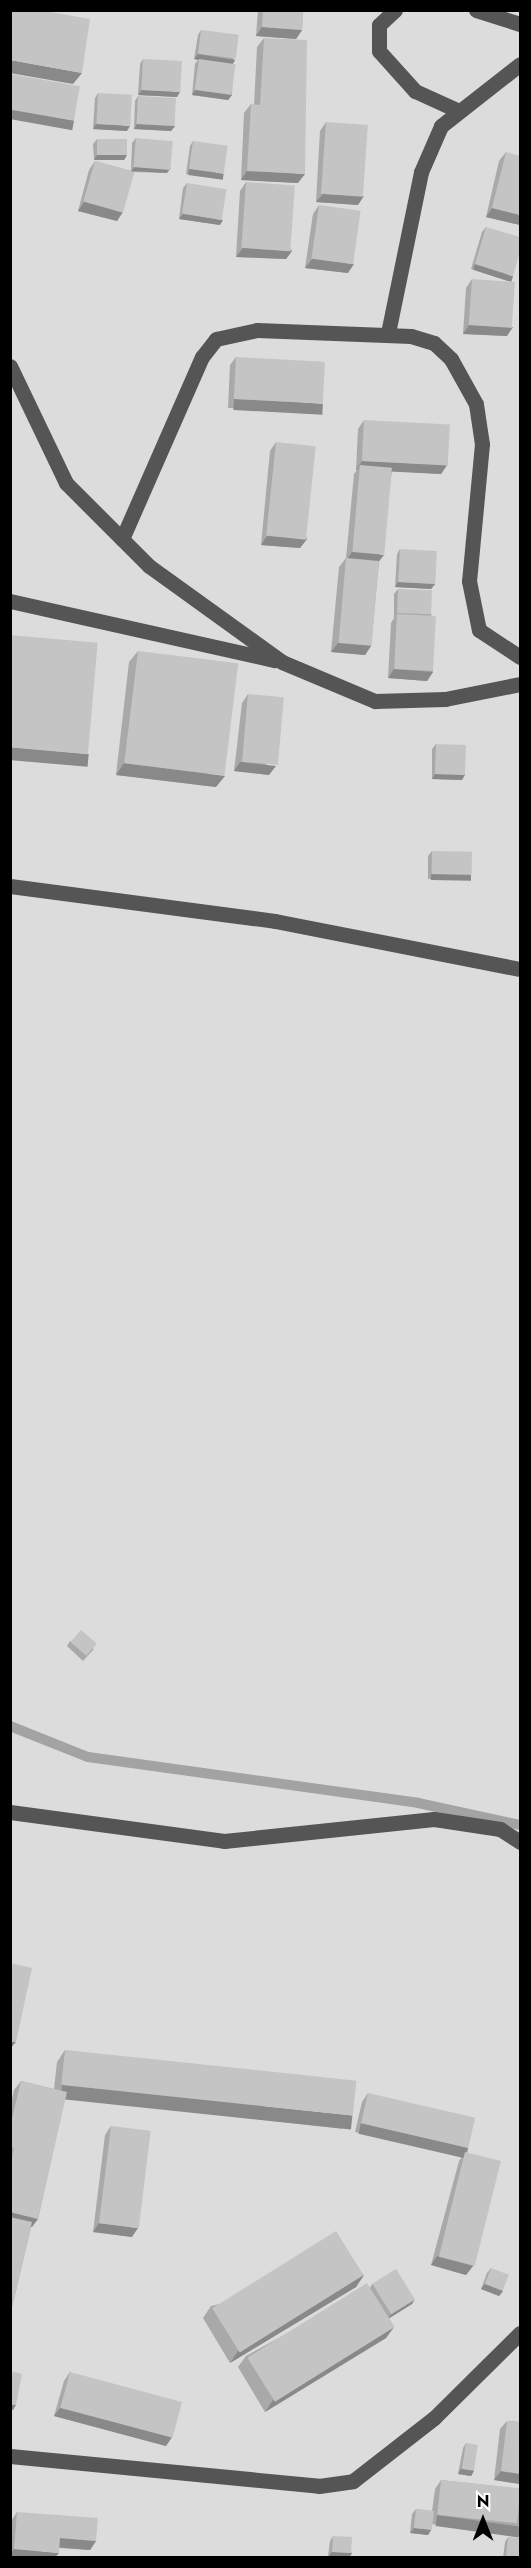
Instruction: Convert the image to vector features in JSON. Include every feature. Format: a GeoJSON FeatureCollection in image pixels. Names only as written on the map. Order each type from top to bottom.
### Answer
{"type":"FeatureCollection","features":[{"type":"Feature","properties":{"kind":"street"},"geometry":{"type":"LineString","coordinates":[[394,10],[379,25],[379,51],[415,91],[459,111]]}},
{"type":"Feature","properties":{"kind":"street"},"geometry":{"type":"LineString","coordinates":[[476,10],[520,24]]}},
{"type":"Feature","properties":{"kind":"street"},"geometry":{"type":"LineString","coordinates":[[388,333],[421,172],[441,126],[520,64]]}},
{"type":"Feature","properties":{"kind":"street"},"geometry":{"type":"LineString","coordinates":[[122,539],[201,357],[216,339],[257,330],[388,333],[434,343],[463,375],[476,404],[482,444],[469,581],[479,630],[520,657]]}},
{"type":"Feature","properties":{"kind":"street"},"geometry":{"type":"LineString","coordinates":[[10,366],[66,483],[149,566],[282,662]]}},
{"type":"Feature","properties":{"kind":"street"},"geometry":{"type":"LineString","coordinates":[[10,601],[282,662],[375,701],[445,699],[520,684]]}},
{"type":"Feature","properties":{"kind":"street"},"geometry":{"type":"LineString","coordinates":[[10,886],[275,921],[520,969]]}},
{"type":"Feature","properties":{"kind":"street"},"geometry":{"type":"LineString","coordinates":[[10,1812],[224,1841],[434,1819],[501,1829],[520,1842]]}},
{"type":"Feature","properties":{"kind":"street"},"geometry":{"type":"LineString","coordinates":[[10,2456],[319,2486],[352,2481],[434,2418],[520,2333]]}},
{"type":"Feature","properties":{"kind":"shaded area"},"geometry":{"type":"Polygon","coordinates":[[[11,11],[520,11],[520,2558],[11,2558],[11,11]]]}},
{"type":"Feature","properties":{"kind":"building"},"geometry":{"type":"Polygon","coordinates":[[[10,10],[39,10],[90,19],[82,73],[10,60],[10,10]]]}},
{"type":"Feature","properties":{"kind":"building"},"geometry":{"type":"Polygon","coordinates":[[[263,10],[303,10],[302,30],[262,27],[263,10]]]}},
{"type":"Feature","properties":{"kind":"building"},"geometry":{"type":"Polygon","coordinates":[[[201,30],[239,35],[236,58],[198,54],[201,30]]]}},
{"type":"Feature","properties":{"kind":"building"},"geometry":{"type":"Polygon","coordinates":[[[264,38],[307,40],[305,174],[247,171],[251,104],[260,105],[264,38]]]}},
{"type":"Feature","properties":{"kind":"building"},"geometry":{"type":"Polygon","coordinates":[[[143,59],[182,61],[180,92],[141,90],[143,59]]]}},
{"type":"Feature","properties":{"kind":"building"},"geometry":{"type":"Polygon","coordinates":[[[199,59],[236,64],[231,95],[195,90],[199,59]]]}},
{"type":"Feature","properties":{"kind":"building"},"geometry":{"type":"Polygon","coordinates":[[[10,74],[80,86],[74,121],[10,110],[10,74]]]}},
{"type":"Feature","properties":{"kind":"building"},"geometry":{"type":"Polygon","coordinates":[[[98,93],[132,95],[130,126],[96,124],[98,93]]]}},
{"type":"Feature","properties":{"kind":"building"},"geometry":{"type":"Polygon","coordinates":[[[138,96],[176,98],[174,126],[137,124],[138,96]]]}},
{"type":"Feature","properties":{"kind":"building"},"geometry":{"type":"Polygon","coordinates":[[[326,122],[368,125],[363,197],[321,194],[326,122]]]}},
{"type":"Feature","properties":{"kind":"building"},"geometry":{"type":"Polygon","coordinates":[[[136,138],[173,141],[170,170],[133,167],[136,138]]]}},
{"type":"Feature","properties":{"kind":"building"},"geometry":{"type":"Polygon","coordinates":[[[97,139],[127,139],[127,155],[97,155],[97,139]]]}},
{"type":"Feature","properties":{"kind":"building"},"geometry":{"type":"Polygon","coordinates":[[[193,141],[228,146],[224,174],[189,169],[193,141]]]}},
{"type":"Feature","properties":{"kind":"building"},"geometry":{"type":"Polygon","coordinates":[[[506,152],[520,156],[520,215],[492,208],[506,152]]]}},
{"type":"Feature","properties":{"kind":"building"},"geometry":{"type":"Polygon","coordinates":[[[95,161],[134,172],[123,213],[83,201],[95,161]]]}},
{"type":"Feature","properties":{"kind":"building"},"geometry":{"type":"Polygon","coordinates":[[[246,182],[295,185],[290,251],[241,248],[246,182]]]}},
{"type":"Feature","properties":{"kind":"building"},"geometry":{"type":"Polygon","coordinates":[[[187,183],[227,189],[222,220],[182,214],[187,183]]]}},
{"type":"Feature","properties":{"kind":"building"},"geometry":{"type":"Polygon","coordinates":[[[319,205],[361,211],[353,264],[311,258],[319,205]]]}},
{"type":"Feature","properties":{"kind":"building"},"geometry":{"type":"Polygon","coordinates":[[[486,227],[520,237],[520,251],[513,276],[475,264],[486,227]]]}},
{"type":"Feature","properties":{"kind":"building"},"geometry":{"type":"Polygon","coordinates":[[[472,279],[515,282],[512,328],[469,325],[472,279]]]}},
{"type":"Feature","properties":{"kind":"building"},"geometry":{"type":"Polygon","coordinates":[[[236,357],[325,362],[323,404],[234,399],[236,357]]]}},
{"type":"Feature","properties":{"kind":"building"},"geometry":{"type":"Polygon","coordinates":[[[364,420],[450,425],[448,465],[362,461],[364,420]]]}},
{"type":"Feature","properties":{"kind":"building"},"geometry":{"type":"Polygon","coordinates":[[[276,442],[316,446],[306,540],[266,535],[276,442]]]}},
{"type":"Feature","properties":{"kind":"building"},"geometry":{"type":"Polygon","coordinates":[[[360,465],[392,468],[384,554],[352,552],[360,465]]]}},
{"type":"Feature","properties":{"kind":"building"},"geometry":{"type":"Polygon","coordinates":[[[400,549],[437,551],[435,584],[398,582],[400,549]]]}},
{"type":"Feature","properties":{"kind":"building"},"geometry":{"type":"Polygon","coordinates":[[[346,558],[379,561],[371,646],[339,643],[346,558]]]}},
{"type":"Feature","properties":{"kind":"building"},"geometry":{"type":"Polygon","coordinates":[[[398,589],[432,590],[431,614],[397,613],[398,589]]]}},
{"type":"Feature","properties":{"kind":"building"},"geometry":{"type":"Polygon","coordinates":[[[397,614],[436,616],[433,671],[394,669],[397,614]]]}},
{"type":"Feature","properties":{"kind":"building"},"geometry":{"type":"Polygon","coordinates":[[[10,635],[98,643],[88,754],[10,747],[10,635]]]}},
{"type":"Feature","properties":{"kind":"building"},"geometry":{"type":"Polygon","coordinates":[[[138,651],[238,663],[224,775],[124,763],[138,651]]]}},
{"type":"Feature","properties":{"kind":"building"},"geometry":{"type":"Polygon","coordinates":[[[248,694],[284,697],[278,765],[242,762],[248,694]]]}},
{"type":"Feature","properties":{"kind":"building"},"geometry":{"type":"Polygon","coordinates":[[[436,744],[466,745],[465,775],[435,774],[436,744]]]}},
{"type":"Feature","properties":{"kind":"building"},"geometry":{"type":"Polygon","coordinates":[[[432,851],[472,852],[472,875],[432,874],[432,851]]]}},
{"type":"Feature","properties":{"kind":"building"},"geometry":{"type":"Polygon","coordinates":[[[81,1630],[97,1644],[86,1656],[71,1642],[81,1630]]]}},
{"type":"Feature","properties":{"kind":"building"},"geometry":{"type":"Polygon","coordinates":[[[10,1963],[32,1968],[16,2042],[10,2041],[10,1963]]]}},
{"type":"Feature","properties":{"kind":"building"},"geometry":{"type":"Polygon","coordinates":[[[65,2050],[356,2081],[353,2115],[61,2085],[65,2050]]]}},
{"type":"Feature","properties":{"kind":"building"},"geometry":{"type":"Polygon","coordinates":[[[21,2081],[67,2092],[38,2219],[10,2212],[10,2165],[14,2148],[10,2147],[10,2127],[21,2081]]]}},
{"type":"Feature","properties":{"kind":"building"},"geometry":{"type":"Polygon","coordinates":[[[368,2093],[475,2118],[468,2148],[361,2123],[368,2093]]]}},
{"type":"Feature","properties":{"kind":"building"},"geometry":{"type":"Polygon","coordinates":[[[111,2126],[151,2131],[139,2228],[99,2223],[111,2126]]]}},
{"type":"Feature","properties":{"kind":"building"},"geometry":{"type":"Polygon","coordinates":[[[465,2152],[501,2161],[475,2266],[439,2257],[465,2152]]]}},
{"type":"Feature","properties":{"kind":"building"},"geometry":{"type":"Polygon","coordinates":[[[10,2217],[32,2222],[10,2316],[10,2217]]]}},
{"type":"Feature","properties":{"kind":"building"},"geometry":{"type":"Polygon","coordinates":[[[336,2231],[364,2275],[240,2352],[212,2308],[336,2231]]]}},
{"type":"Feature","properties":{"kind":"building"},"geometry":{"type":"Polygon","coordinates":[[[491,2268],[509,2275],[503,2291],[485,2284],[491,2268]]]}},
{"type":"Feature","properties":{"kind":"building"},"geometry":{"type":"Polygon","coordinates":[[[396,2269],[415,2300],[391,2314],[372,2284],[396,2269]]]}},
{"type":"Feature","properties":{"kind":"building"},"geometry":{"type":"Polygon","coordinates":[[[367,2283],[395,2327],[275,2402],[247,2358],[367,2283]]]}},
{"type":"Feature","properties":{"kind":"building"},"geometry":{"type":"Polygon","coordinates":[[[10,2371],[22,2374],[16,2405],[10,2404],[10,2371]]]}},
{"type":"Feature","properties":{"kind":"building"},"geometry":{"type":"Polygon","coordinates":[[[70,2372],[182,2402],[172,2438],[60,2408],[70,2372]]]}},
{"type":"Feature","properties":{"kind":"building"},"geometry":{"type":"Polygon","coordinates":[[[507,2421],[520,2422],[520,2474],[501,2471],[507,2421]]]}},
{"type":"Feature","properties":{"kind":"building"},"geometry":{"type":"Polygon","coordinates":[[[466,2443],[478,2445],[474,2471],[462,2469],[466,2443]]]}},
{"type":"Feature","properties":{"kind":"building"},"geometry":{"type":"Polygon","coordinates":[[[441,2480],[520,2488],[517,2523],[437,2515],[441,2480]]]}},
{"type":"Feature","properties":{"kind":"building"},"geometry":{"type":"Polygon","coordinates":[[[416,2509],[434,2511],[432,2530],[414,2528],[416,2509]]]}},
{"type":"Feature","properties":{"kind":"building"},"geometry":{"type":"Polygon","coordinates":[[[17,2512],[98,2518],[96,2541],[60,2538],[59,2553],[14,2549],[17,2512]]]}},
{"type":"Feature","properties":{"kind":"building"},"geometry":{"type":"Polygon","coordinates":[[[333,2536],[352,2537],[351,2553],[332,2552],[333,2536]]]}},
{"type":"Feature","properties":{"kind":"building"},"geometry":{"type":"Polygon","coordinates":[[[508,2537],[520,2538],[520,2558],[506,2558],[508,2537]]]}},
{"type":"Feature","properties":{"kind":"waterway"},"geometry":{"type":"LineString","coordinates":[[10,1726],[88,1757],[418,1803],[520,1825]]}}]}
